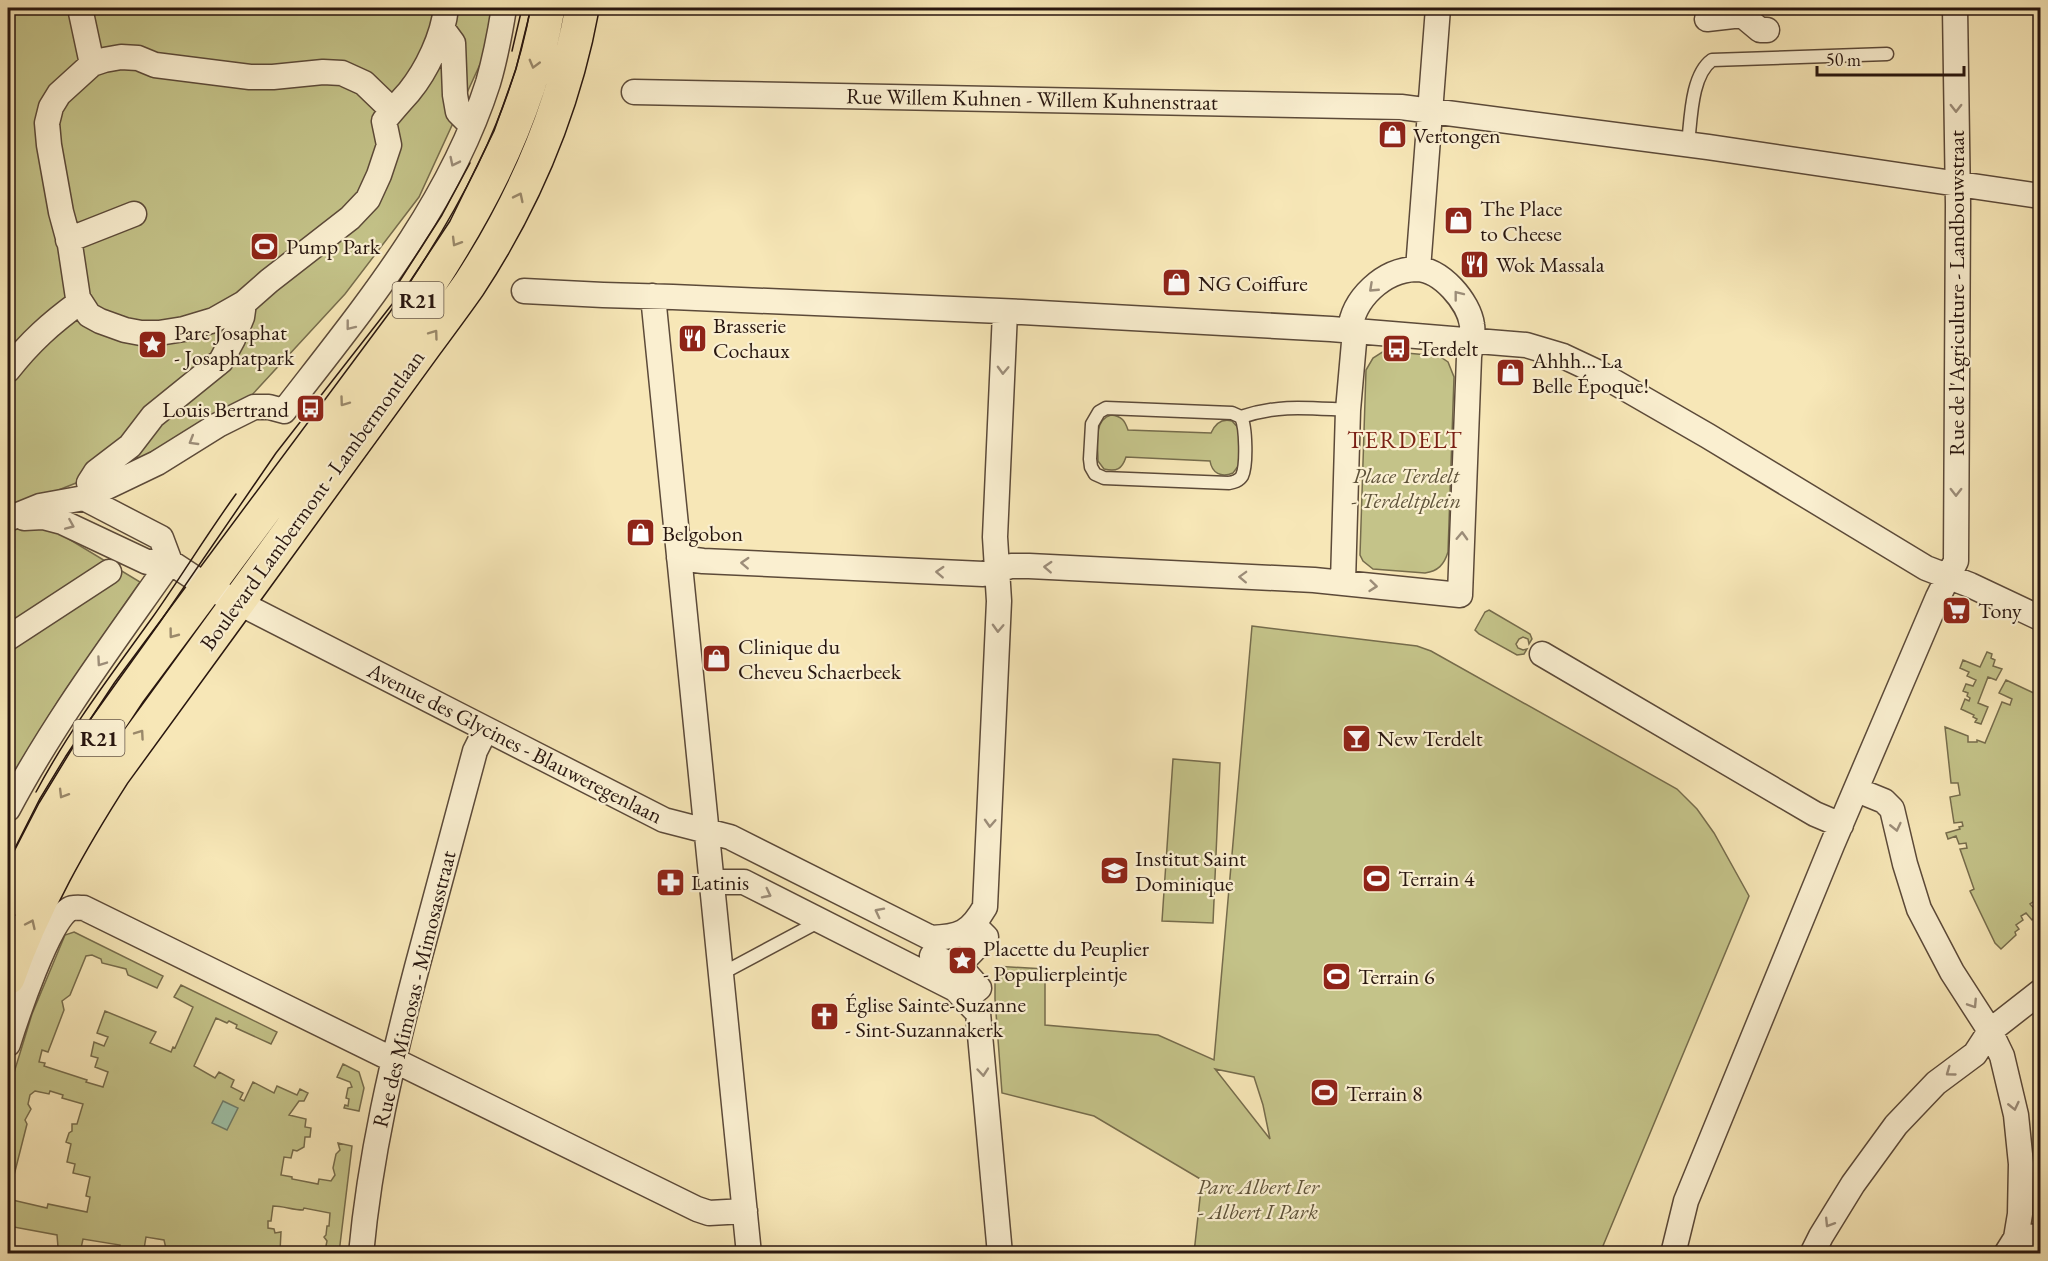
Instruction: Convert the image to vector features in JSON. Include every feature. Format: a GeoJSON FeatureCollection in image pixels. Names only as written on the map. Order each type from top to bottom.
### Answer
{"type":"FeatureCollection","features":[{"type":"Feature","properties":{"kind":"main road","name":"Boulevard Lambermont - Lambermontlaan"},"geometry":{"type":"LineString","coordinates":[[8,900],[50,817],[80,765],[129,692],[404,322],[464,230],[504,150],[518,116],[548,8]]}},
{"type":"Feature","properties":{"kind":"main road","name":"Boulevard Lambermont - Lambermontlaan"},"geometry":{"type":"LineString","coordinates":[[8,978],[48,889],[90,809],[148,723],[469,285],[516,203],[553,118],[568,71],[582,8]]}},
{"type":"Feature","properties":{"kind":"street"},"geometry":{"type":"LineString","coordinates":[[80,8],[92,64]]}},
{"type":"Feature","properties":{"kind":"street"},"geometry":{"type":"LineString","coordinates":[[10,518],[157,463],[254,407],[269,407],[284,411],[381,286],[417,232],[442,186],[488,83],[504,8]]}},
{"type":"Feature","properties":{"kind":"street"},"geometry":{"type":"LineString","coordinates":[[1418,269],[1438,8]]}},
{"type":"Feature","properties":{"kind":"street","name":"Rue de l'Agriculture - Landbouwstraat"},"geometry":{"type":"LineString","coordinates":[[1673,1254],[1686,1201],[1841,825],[1938,597],[1956,561],[1955,8]]}},
{"type":"Feature","properties":{"kind":"street"},"geometry":{"type":"LineString","coordinates":[[1707,19],[1742,15],[1760,30],[1767,30]]}},
{"type":"Feature","properties":{"kind":"street"},"geometry":{"type":"LineString","coordinates":[[393,110],[364,83],[342,73],[323,72],[273,78],[236,79],[155,65],[138,58],[121,57],[92,64],[59,94],[51,107],[47,123],[61,212],[80,302],[89,315],[100,321],[125,330],[159,333],[184,329],[214,320],[244,303],[350,218],[368,199],[389,145],[384,121],[410,91],[423,71],[438,40],[444,17]]}},
{"type":"Feature","properties":{"kind":"street"},"geometry":{"type":"LineString","coordinates":[[444,17],[453,43],[455,95],[459,112],[471,125]]}},
{"type":"Feature","properties":{"kind":"street","name":"Rue Willem Kuhnen - Willem Kuhnenstraat"},"geometry":{"type":"LineString","coordinates":[[634,92],[1390,107],[1430,110],[1688,144],[2040,196]]}},
{"type":"Feature","properties":{"kind":"street"},"geometry":{"type":"LineString","coordinates":[[68,240],[134,214]]}},
{"type":"Feature","properties":{"kind":"street"},"geometry":{"type":"LineString","coordinates":[[679,558],[983,574],[1011,566],[1029,566],[1343,582],[1460,595],[1473,326],[1468,310],[1455,289],[1436,276],[1418,269],[1400,272],[1382,280],[1368,291],[1351,320],[1343,582]]}},
{"type":"Feature","properties":{"kind":"street"},"geometry":{"type":"LineString","coordinates":[[524,291],[1005,312],[1352,331],[1526,345],[1563,356],[1597,372],[1708,436],[1926,568],[2040,618]]}},
{"type":"Feature","properties":{"kind":"street"},"geometry":{"type":"LineString","coordinates":[[653,296],[749,1254]]}},
{"type":"Feature","properties":{"kind":"street"},"geometry":{"type":"LineString","coordinates":[[8,370],[51,322],[80,302]]}},
{"type":"Feature","properties":{"kind":"street"},"geometry":{"type":"LineString","coordinates":[[87,490],[96,472],[130,446],[153,416],[221,361],[242,317],[244,303]]}},
{"type":"Feature","properties":{"kind":"street"},"geometry":{"type":"LineString","coordinates":[[927,955],[975,925],[985,907],[999,601],[995,537],[1005,312]]}},
{"type":"Feature","properties":{"kind":"street"},"geometry":{"type":"LineString","coordinates":[[87,490],[161,538],[170,562]]}},
{"type":"Feature","properties":{"kind":"street"},"geometry":{"type":"LineString","coordinates":[[10,518],[43,517],[62,522],[147,562],[170,562]]}},
{"type":"Feature","properties":{"kind":"street"},"geometry":{"type":"LineString","coordinates":[[8,809],[29,769],[170,562]]}},
{"type":"Feature","properties":{"kind":"street","name":"Avenue des Glycines - Blauweregenlaan"},"geometry":{"type":"LineString","coordinates":[[170,562],[208,587],[664,820],[730,837],[927,955]]}},
{"type":"Feature","properties":{"kind":"street"},"geometry":{"type":"LineString","coordinates":[[8,638],[109,572]]}},
{"type":"Feature","properties":{"kind":"street"},"geometry":{"type":"LineString","coordinates":[[1542,654],[1815,814],[1841,825]]}},
{"type":"Feature","properties":{"kind":"street","name":"Rue des Mimosas - Mimosasstraat"},"geometry":{"type":"LineString","coordinates":[[361,1254],[370,1177],[394,1060],[472,762],[486,729]]}},
{"type":"Feature","properties":{"kind":"street"},"geometry":{"type":"LineString","coordinates":[[1857,790],[1884,801],[1892,809],[1919,909],[1952,972],[1990,1030],[2002,1056],[2016,1115],[2021,1164],[2020,1214],[2011,1246]]}},
{"type":"Feature","properties":{"kind":"street"},"geometry":{"type":"LineString","coordinates":[[711,882],[744,882],[819,921],[927,955],[978,950],[979,988],[973,993]]}},
{"type":"Feature","properties":{"kind":"street"},"geometry":{"type":"LineString","coordinates":[[8,1044],[26,990],[52,931],[62,915],[69,909],[84,908],[697,1209],[709,1213],[745,1211]]}},
{"type":"Feature","properties":{"kind":"street"},"geometry":{"type":"LineString","coordinates":[[927,955],[978,1013],[1000,1254]]}},
{"type":"Feature","properties":{"kind":"street"},"geometry":{"type":"LineString","coordinates":[[1812,1254],[1852,1184],[1896,1125],[1936,1083],[1975,1054],[1990,1030],[2040,992]]}},
{"type":"Feature","properties":{"kind":"street"},"geometry":{"type":"LineString","coordinates":[[2011,1246],[2040,1236]]}},
{"type":"Feature","properties":{"kind":"lane"},"geometry":{"type":"LineString","coordinates":[[1688,144],[1698,76],[1712,60],[1887,54]]}},
{"type":"Feature","properties":{"kind":"lane"},"geometry":{"type":"LineString","coordinates":[[1241,417],[1245,424],[1244,465],[1242,476],[1236,481],[1229,483],[1104,478],[1095,474],[1091,467],[1092,424],[1099,412],[1106,408],[1232,413],[1241,417],[1264,410],[1290,407],[1348,410]]}},
{"type":"Feature","properties":{"kind":"lane"},"geometry":{"type":"LineString","coordinates":[[721,974],[819,921]]}},
{"type":"Feature","properties":{"kind":"green space","name":"Parc Josaphat - Josaphatpark"},"geometry":{"type":"Polygon","coordinates":[[[8,8],[493,8],[482,60],[419,197],[345,294],[250,397],[144,456],[56,491],[24,512],[140,582],[58,701],[8,783],[8,8]]]}},
{"type":"Feature","properties":{"kind":"green space","name":"Place Terdelt - Terdeltplein"},"geometry":{"type":"Polygon","coordinates":[[[1384,351],[1439,356],[1448,362],[1454,377],[1448,552],[1440,567],[1425,573],[1373,569],[1363,561],[1360,555],[1366,370],[1373,358],[1384,351]]]}},
{"type":"Feature","properties":{"kind":"green space"},"geometry":{"type":"Polygon","coordinates":[[[1111,415],[1118,416],[1126,424],[1128,430],[1211,433],[1219,422],[1232,421],[1241,431],[1239,465],[1233,473],[1221,475],[1215,471],[1210,461],[1126,457],[1118,469],[1104,469],[1098,461],[1098,434],[1101,422],[1111,415]]]}},
{"type":"Feature","properties":{"kind":"green space"},"geometry":{"type":"Polygon","coordinates":[[[1489,610],[1530,634],[1532,639],[1529,644],[1528,639],[1523,637],[1516,644],[1518,648],[1527,649],[1524,654],[1517,655],[1475,630],[1485,612],[1489,610]]]}},
{"type":"Feature","properties":{"kind":"green space","name":"Parc Albert Ier - Albert I Park"},"geometry":{"type":"Polygon","coordinates":[[[1252,626],[1417,646],[1431,651],[1677,789],[1697,809],[1714,833],[1749,896],[1600,1253],[1194,1253],[1202,1180],[1094,1116],[1002,1093],[995,999],[995,966],[1045,969],[1045,1025],[1158,1035],[1214,1060],[1252,626]],[[1215,1069],[1270,1139],[1263,1105],[1254,1077],[1215,1069]]]}},
{"type":"Feature","properties":{"kind":"green space"},"geometry":{"type":"Polygon","coordinates":[[[1987,652],[1992,654],[1991,658],[1995,660],[1993,666],[2002,669],[1996,680],[1988,677],[1978,703],[1988,707],[1981,724],[1975,722],[1977,719],[1973,717],[1974,715],[1961,709],[1965,699],[1969,701],[1970,698],[1967,696],[1968,693],[1963,691],[1966,684],[1973,686],[1976,680],[1967,676],[1969,672],[1960,668],[1963,660],[1980,667],[1987,652]]]}},
{"type":"Feature","properties":{"kind":"green space"},"geometry":{"type":"Polygon","coordinates":[[[2006,680],[2040,696],[2040,906],[2038,908],[2033,902],[2030,904],[2039,914],[2032,920],[2026,913],[2021,916],[2023,920],[2016,925],[2019,929],[2015,932],[2016,935],[2001,949],[1995,943],[1970,891],[1974,889],[1960,849],[1967,848],[1966,843],[1959,844],[1956,836],[1948,839],[1946,833],[1963,826],[1962,822],[1954,823],[1950,797],[1960,795],[1958,783],[1951,783],[1945,727],[1968,736],[1968,742],[1977,742],[1977,740],[1985,743],[2002,702],[2010,705],[2012,699],[1999,693],[2006,680]]]}},
{"type":"Feature","properties":{"kind":"green space"},"geometry":{"type":"Polygon","coordinates":[[[1173,759],[1220,763],[1213,923],[1162,921],[1173,759]]]}},
{"type":"Feature","properties":{"kind":"green space"},"geometry":{"type":"Polygon","coordinates":[[[74,932],[163,976],[157,988],[128,975],[126,969],[102,963],[101,959],[92,955],[86,956],[70,995],[62,1001],[64,1010],[48,1052],[42,1050],[39,1062],[45,1063],[44,1066],[103,1087],[108,1072],[95,1067],[98,1058],[91,1056],[94,1042],[104,1046],[108,1037],[97,1033],[105,1011],[156,1032],[150,1043],[171,1052],[173,1047],[175,1048],[193,1007],[174,997],[181,985],[277,1032],[271,1044],[236,1028],[237,1025],[229,1021],[227,1023],[216,1018],[194,1066],[215,1078],[219,1072],[234,1080],[231,1087],[243,1093],[240,1099],[244,1101],[253,1082],[274,1093],[277,1086],[297,1095],[300,1089],[308,1093],[304,1101],[299,1101],[289,1115],[306,1119],[305,1127],[311,1128],[310,1137],[305,1137],[304,1147],[297,1151],[293,1150],[291,1158],[284,1157],[281,1175],[318,1184],[319,1179],[331,1181],[335,1175],[333,1168],[336,1154],[340,1150],[338,1143],[352,1146],[339,1253],[323,1253],[327,1241],[324,1237],[327,1226],[329,1226],[330,1213],[304,1208],[299,1210],[273,1206],[268,1228],[274,1229],[275,1233],[281,1232],[280,1251],[276,1253],[167,1253],[164,1240],[146,1237],[144,1249],[148,1250],[147,1253],[119,1253],[120,1245],[83,1239],[80,1253],[56,1253],[57,1235],[8,1226],[8,1199],[8,1092],[32,1014],[65,935],[74,932]],[[35,1091],[30,1095],[28,1104],[31,1109],[25,1120],[27,1124],[8,1199],[47,1208],[48,1204],[87,1212],[90,1197],[86,1196],[90,1177],[73,1173],[75,1164],[67,1162],[71,1144],[66,1142],[72,1131],[72,1124],[77,1124],[83,1104],[62,1098],[63,1095],[50,1091],[49,1094],[35,1091]]]}},
{"type":"Feature","properties":{"kind":"green space"},"geometry":{"type":"Polygon","coordinates":[[[343,1064],[359,1072],[364,1088],[359,1111],[344,1108],[345,1105],[348,1106],[349,1099],[346,1098],[348,1088],[352,1087],[350,1082],[337,1077],[343,1064]]]}},
{"type":"Feature","properties":{"kind":"shaded area"},"geometry":{"type":"Polygon","coordinates":[[[223,1101],[238,1108],[227,1130],[212,1123],[223,1101]]]}},
{"type":"Feature","properties":{"kind":"tram line"},"geometry":{"type":"LineString","coordinates":[[512,51],[522,8]]}},
{"type":"Feature","properties":{"kind":"tram line"},"geometry":{"type":"LineString","coordinates":[[8,863],[39,803],[89,721],[276,453],[411,280],[450,221],[494,131],[516,69],[531,8]]}},
{"type":"Feature","properties":{"kind":"tram line"},"geometry":{"type":"LineString","coordinates":[[399,282],[442,215],[470,163]]}},
{"type":"Feature","properties":{"kind":"tram line"},"geometry":{"type":"LineString","coordinates":[[36,792],[76,725],[163,603],[236,494]]}},
{"type":"Feature","properties":{"kind":"place","name":"Vertongen"},"geometry":{"type":"Point","coordinates":[1392,135]}},
{"type":"Feature","properties":{"kind":"place","name":"The Place to Cheese"},"geometry":{"type":"Point","coordinates":[1459,221]}},
{"type":"Feature","properties":{"kind":"place","name":"Pump Park"},"geometry":{"type":"Point","coordinates":[265,246]}},
{"type":"Feature","properties":{"kind":"place","name":"Wok Massala"},"geometry":{"type":"Point","coordinates":[1475,264]}},
{"type":"Feature","properties":{"kind":"place","name":"NG Coiffure"},"geometry":{"type":"Point","coordinates":[1177,283]}},
{"type":"Feature","properties":{"kind":"place","name":"Brasserie Cochaux"},"geometry":{"type":"Point","coordinates":[692,338]}},
{"type":"Feature","properties":{"kind":"place","name":"Parc Josaphat - Josaphatpark"},"geometry":{"type":"Point","coordinates":[153,345]}},
{"type":"Feature","properties":{"kind":"place","name":"Terdelt"},"geometry":{"type":"Point","coordinates":[1397,348]}},
{"type":"Feature","properties":{"kind":"place","name":"Ahhh... La Belle Époque!"},"geometry":{"type":"Point","coordinates":[1511,373]}},
{"type":"Feature","properties":{"kind":"place","name":"Louis Bertrand"},"geometry":{"type":"Point","coordinates":[310,409]}},
{"type":"Feature","properties":{"kind":"place","name":"Belgobon"},"geometry":{"type":"Point","coordinates":[641,533]}},
{"type":"Feature","properties":{"kind":"place","name":"Tony"},"geometry":{"type":"Point","coordinates":[1957,610]}},
{"type":"Feature","properties":{"kind":"place","name":"Clinique du Cheveu Schaerbeek"},"geometry":{"type":"Point","coordinates":[717,659]}},
{"type":"Feature","properties":{"kind":"place","name":"New Terdelt"},"geometry":{"type":"Point","coordinates":[1356,738]}},
{"type":"Feature","properties":{"kind":"place","name":"Institut Saint Dominique"},"geometry":{"type":"Point","coordinates":[1114,871]}},
{"type":"Feature","properties":{"kind":"place","name":"Terrain 4"},"geometry":{"type":"Point","coordinates":[1377,878]}},
{"type":"Feature","properties":{"kind":"place","name":"Latinis"},"geometry":{"type":"Point","coordinates":[670,882]}},
{"type":"Feature","properties":{"kind":"place","name":"Placette du Peuplier - Populierpleintje"},"geometry":{"type":"Point","coordinates":[962,961]}},
{"type":"Feature","properties":{"kind":"place","name":"Terrain 6"},"geometry":{"type":"Point","coordinates":[1337,976]}},
{"type":"Feature","properties":{"kind":"place","name":"Église Sainte-Suzanne - Sint-Suzannakerk"},"geometry":{"type":"Point","coordinates":[824,1017]}},
{"type":"Feature","properties":{"kind":"place","name":"Terrain 8"},"geometry":{"type":"Point","coordinates":[1325,1093]}},
{"type":"Feature","properties":{"kind":"district","name":"TERDELT"},"geometry":{"type":"Point","coordinates":[1405,439]}}]}
